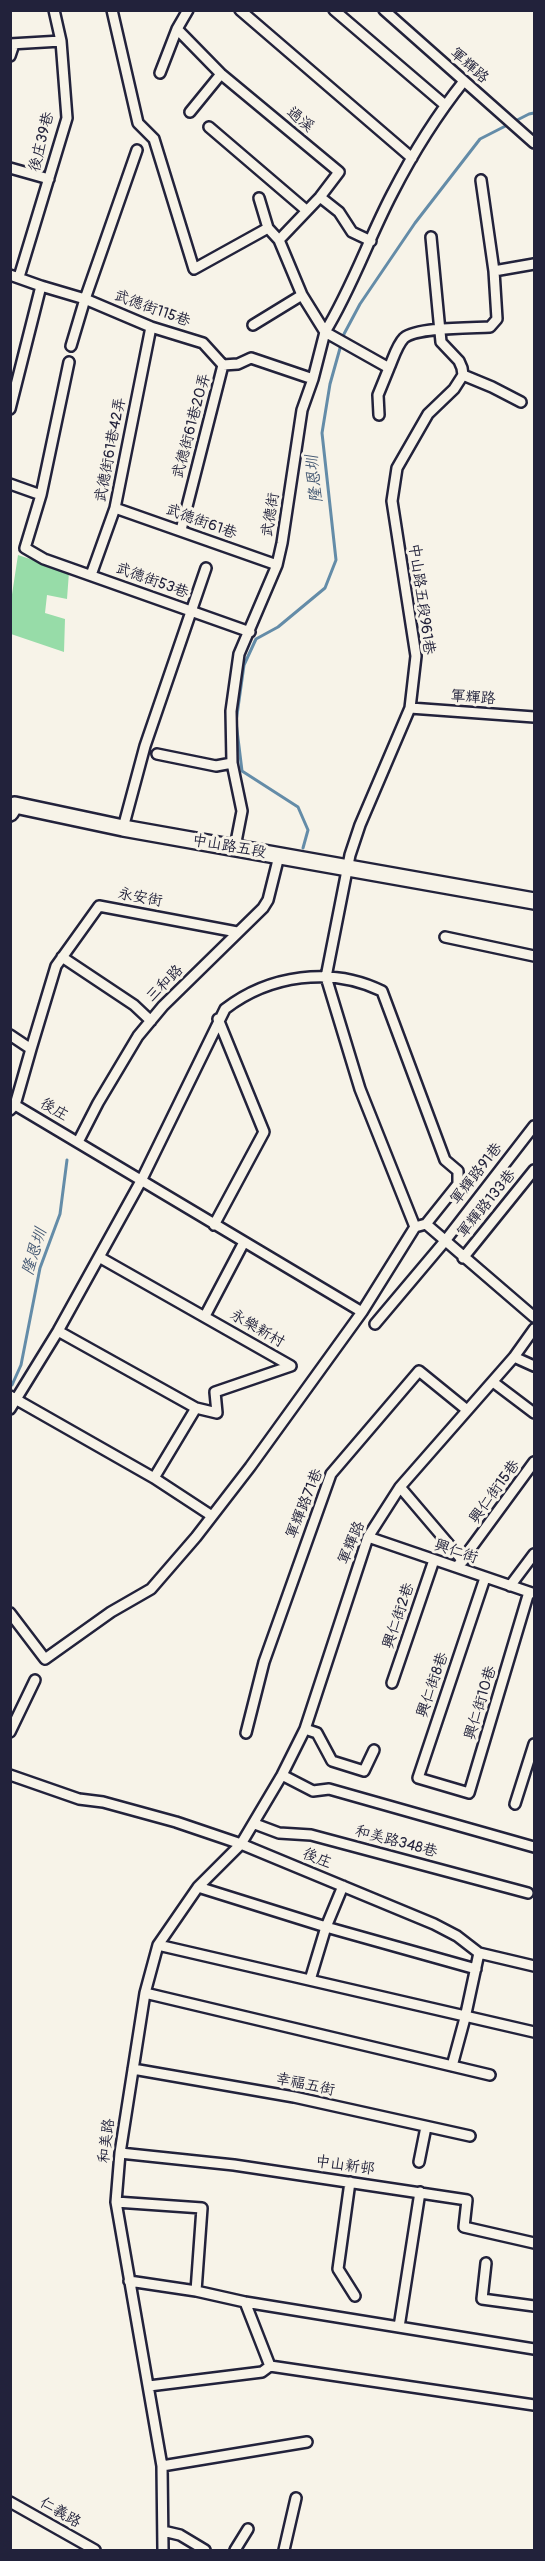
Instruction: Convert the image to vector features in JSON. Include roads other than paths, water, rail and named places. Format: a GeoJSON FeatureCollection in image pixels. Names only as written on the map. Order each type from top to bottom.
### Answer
{"type":"FeatureCollection","features":[{"type":"Feature","properties":{"kind":"main road","name":"中山路五段"},"geometry":{"type":"LineString","coordinates":[[10,813],[15,805],[123,828],[534,901]]}},
{"type":"Feature","properties":{"kind":"street","name":"後庄39巷"},"geometry":{"type":"LineString","coordinates":[[41,286],[15,276],[49,179],[67,118],[61,41],[54,10]]}},
{"type":"Feature","properties":{"kind":"street"},"geometry":{"type":"LineString","coordinates":[[112,10],[138,123],[154,140],[194,269],[268,228]]}},
{"type":"Feature","properties":{"kind":"street"},"geometry":{"type":"LineString","coordinates":[[160,73],[177,28],[188,10]]}},
{"type":"Feature","properties":{"kind":"street"},"geometry":{"type":"LineString","coordinates":[[240,10],[412,158]]}},
{"type":"Feature","properties":{"kind":"street"},"geometry":{"type":"LineString","coordinates":[[334,10],[445,105]]}},
{"type":"Feature","properties":{"kind":"street","name":"軍輝路"},"geometry":{"type":"LineString","coordinates":[[384,10],[534,143]]}},
{"type":"Feature","properties":{"kind":"street","name":"過溪"},"geometry":{"type":"LineString","coordinates":[[177,28],[221,74],[339,172],[320,197],[279,240]]}},
{"type":"Feature","properties":{"kind":"street"},"geometry":{"type":"LineString","coordinates":[[10,56],[12,44],[61,41]]}},
{"type":"Feature","properties":{"kind":"street"},"geometry":{"type":"LineString","coordinates":[[190,112],[221,74]]}},
{"type":"Feature","properties":{"kind":"street","name":"武德街"},"geometry":{"type":"LineString","coordinates":[[235,847],[242,811],[232,763],[231,711],[239,654],[277,565],[302,410],[325,332],[344,300],[391,195],[445,105],[464,81]]}},
{"type":"Feature","properties":{"kind":"street"},"geometry":{"type":"LineString","coordinates":[[209,127],[306,210]]}},
{"type":"Feature","properties":{"kind":"street"},"geometry":{"type":"LineString","coordinates":[[71,346],[137,150]]}},
{"type":"Feature","properties":{"kind":"street"},"geometry":{"type":"LineString","coordinates":[[10,168],[49,179]]}},
{"type":"Feature","properties":{"kind":"street"},"geometry":{"type":"LineString","coordinates":[[379,415],[378,395],[388,368],[405,337],[440,329],[490,327],[495,324],[497,319],[494,270],[481,180]]}},
{"type":"Feature","properties":{"kind":"street"},"geometry":{"type":"LineString","coordinates":[[320,197],[339,212],[352,232],[371,241]]}},
{"type":"Feature","properties":{"kind":"street"},"geometry":{"type":"LineString","coordinates":[[259,198],[268,228],[279,240],[302,295],[325,332],[388,368]]}},
{"type":"Feature","properties":{"kind":"street"},"geometry":{"type":"LineString","coordinates":[[431,237],[441,342],[459,361],[463,375],[521,402]]}},
{"type":"Feature","properties":{"kind":"street"},"geometry":{"type":"LineString","coordinates":[[494,270],[534,264]]}},
{"type":"Feature","properties":{"kind":"street"},"geometry":{"type":"LineString","coordinates":[[10,409],[41,286]]}},
{"type":"Feature","properties":{"kind":"street","name":"武德街115巷"},"geometry":{"type":"LineString","coordinates":[[41,286],[85,299],[151,327],[203,342],[223,366]]}},
{"type":"Feature","properties":{"kind":"street"},"geometry":{"type":"LineString","coordinates":[[253,325],[302,295]]}},
{"type":"Feature","properties":{"kind":"street","name":"武德街61巷42弄"},"geometry":{"type":"LineString","coordinates":[[91,575],[115,508],[151,327]]}},
{"type":"Feature","properties":{"kind":"street"},"geometry":{"type":"LineString","coordinates":[[223,366],[238,364],[251,358],[313,379]]}},
{"type":"Feature","properties":{"kind":"street"},"geometry":{"type":"LineString","coordinates":[[10,484],[41,495],[69,362]]}},
{"type":"Feature","properties":{"kind":"street","name":"武德街61巷20弄"},"geometry":{"type":"LineString","coordinates":[[181,530],[223,366]]}},
{"type":"Feature","properties":{"kind":"street","name":"中山路五段961巷"},"geometry":{"type":"LineString","coordinates":[[347,867],[360,825],[410,708],[416,656],[393,501],[397,468],[428,414],[454,389],[463,375]]}},
{"type":"Feature","properties":{"kind":"street","name":"武德街53巷"},"geometry":{"type":"LineString","coordinates":[[41,495],[25,548],[44,558],[250,632]]}},
{"type":"Feature","properties":{"kind":"street","name":"武德街61巷"},"geometry":{"type":"LineString","coordinates":[[115,508],[277,565]]}},
{"type":"Feature","properties":{"kind":"street"},"geometry":{"type":"LineString","coordinates":[[123,828],[145,746],[206,568]]}},
{"type":"Feature","properties":{"kind":"street","name":"軍輝路"},"geometry":{"type":"LineString","coordinates":[[410,708],[534,717]]}},
{"type":"Feature","properties":{"kind":"street"},"geometry":{"type":"LineString","coordinates":[[157,754],[216,766],[232,763]]}},
{"type":"Feature","properties":{"kind":"street","name":"三和路"},"geometry":{"type":"LineString","coordinates":[[78,1142],[98,1103],[138,1036],[237,932],[263,908],[268,900],[279,856]]}},
{"type":"Feature","properties":{"kind":"street"},"geometry":{"type":"LineString","coordinates":[[347,867],[326,977],[360,1089],[415,1227]]}},
{"type":"Feature","properties":{"kind":"street","name":"永安街"},"geometry":{"type":"LineString","coordinates":[[62,957],[99,906],[237,932]]}},
{"type":"Feature","properties":{"kind":"street"},"geometry":{"type":"LineString","coordinates":[[445,937],[534,956]]}},
{"type":"Feature","properties":{"kind":"street"},"geometry":{"type":"LineString","coordinates":[[13,1107],[56,966],[62,957],[134,1005],[151,1021]]}},
{"type":"Feature","properties":{"kind":"street"},"geometry":{"type":"LineString","coordinates":[[10,1409],[14,1398],[58,1331],[141,1181],[218,1019],[225,1009],[244,994],[306,976],[366,983],[382,992],[445,1160],[458,1171],[458,1184],[426,1224],[415,1227],[362,1312],[212,1516],[151,1589],[111,1611],[45,1659],[10,1613]]}},
{"type":"Feature","properties":{"kind":"street"},"geometry":{"type":"LineString","coordinates":[[214,1225],[264,1132],[218,1019]]}},
{"type":"Feature","properties":{"kind":"street"},"geometry":{"type":"LineString","coordinates":[[10,1035],[31,1049]]}},
{"type":"Feature","properties":{"kind":"street","name":"後庄"},"geometry":{"type":"LineString","coordinates":[[13,1107],[78,1142]]}},
{"type":"Feature","properties":{"kind":"street","name":"軍輝路91巷"},"geometry":{"type":"LineString","coordinates":[[375,1324],[445,1241],[534,1126]]}},
{"type":"Feature","properties":{"kind":"street"},"geometry":{"type":"LineString","coordinates":[[78,1142],[362,1312]]}},
{"type":"Feature","properties":{"kind":"street","name":"軍輝路133巷"},"geometry":{"type":"LineString","coordinates":[[463,1258],[534,1170]]}},
{"type":"Feature","properties":{"kind":"street"},"geometry":{"type":"LineString","coordinates":[[426,1224],[534,1317]]}},
{"type":"Feature","properties":{"kind":"street"},"geometry":{"type":"LineString","coordinates":[[205,1316],[244,1242]]}},
{"type":"Feature","properties":{"kind":"street","name":"永樂新村"},"geometry":{"type":"LineString","coordinates":[[99,1257],[291,1366],[215,1392],[217,1413],[196,1408]]}},
{"type":"Feature","properties":{"kind":"street","name":"軍輝路"},"geometry":{"type":"LineString","coordinates":[[282,1776],[305,1729],[368,1537],[400,1487],[514,1358],[534,1329]]}},
{"type":"Feature","properties":{"kind":"street"},"geometry":{"type":"LineString","coordinates":[[58,1331],[196,1408],[154,1478]]}},
{"type":"Feature","properties":{"kind":"street"},"geometry":{"type":"LineString","coordinates":[[514,1358],[534,1366]]}},
{"type":"Feature","properties":{"kind":"street","name":"軍輝路71巷"},"geometry":{"type":"LineString","coordinates":[[246,1733],[264,1662],[331,1474],[419,1371],[467,1410]]}},
{"type":"Feature","properties":{"kind":"street"},"geometry":{"type":"LineString","coordinates":[[493,1382],[534,1413]]}},
{"type":"Feature","properties":{"kind":"street"},"geometry":{"type":"LineString","coordinates":[[14,1398],[154,1478],[212,1516]]}},
{"type":"Feature","properties":{"kind":"street","name":"興仁街15巷"},"geometry":{"type":"LineString","coordinates":[[460,1564],[534,1462]]}},
{"type":"Feature","properties":{"kind":"street"},"geometry":{"type":"LineString","coordinates":[[400,1487],[460,1564]]}},
{"type":"Feature","properties":{"kind":"street","name":"興仁街"},"geometry":{"type":"LineString","coordinates":[[368,1537],[434,1560],[460,1564],[485,1578],[532,1593]]}},
{"type":"Feature","properties":{"kind":"street"},"geometry":{"type":"LineString","coordinates":[[510,1586],[534,1554]]}},
{"type":"Feature","properties":{"kind":"street","name":"興仁街2巷"},"geometry":{"type":"LineString","coordinates":[[392,1683],[434,1560]]}},
{"type":"Feature","properties":{"kind":"street","name":"興仁街8巷"},"geometry":{"type":"LineString","coordinates":[[441,1785],[418,1778],[485,1578]]}},
{"type":"Feature","properties":{"kind":"street","name":"興仁街10巷"},"geometry":{"type":"LineString","coordinates":[[441,1785],[469,1793],[532,1593]]}},
{"type":"Feature","properties":{"kind":"street"},"geometry":{"type":"LineString","coordinates":[[10,1732],[34,1680]]}},
{"type":"Feature","properties":{"kind":"street"},"geometry":{"type":"LineString","coordinates":[[305,1729],[316,1733],[332,1761],[364,1771],[374,1750]]}},
{"type":"Feature","properties":{"kind":"street"},"geometry":{"type":"LineString","coordinates":[[515,1804],[534,1744]]}},
{"type":"Feature","properties":{"kind":"street","name":"後庄"},"geometry":{"type":"LineString","coordinates":[[10,1775],[79,1799],[103,1802],[176,1822],[241,1844],[434,1924],[457,1936],[479,1953],[534,1966]]}},
{"type":"Feature","properties":{"kind":"street"},"geometry":{"type":"LineString","coordinates":[[282,1776],[313,1791],[329,1789],[534,1847]]}},
{"type":"Feature","properties":{"kind":"street","name":"和美路"},"geometry":{"type":"LineString","coordinates":[[163,2550],[162,2466],[116,2202],[120,2153],[145,1993],[158,1944],[198,1887],[241,1844],[282,1776]]}},
{"type":"Feature","properties":{"kind":"street","name":"和美路348巷"},"geometry":{"type":"LineString","coordinates":[[255,1824],[279,1833],[311,1835],[528,1893]]}},
{"type":"Feature","properties":{"kind":"street"},"geometry":{"type":"LineString","coordinates":[[310,1980],[326,1927],[343,1886]]}},
{"type":"Feature","properties":{"kind":"street"},"geometry":{"type":"LineString","coordinates":[[198,1887],[326,1927],[476,1969]]}},
{"type":"Feature","properties":{"kind":"street"},"geometry":{"type":"LineString","coordinates":[[158,1944],[465,2018],[534,2032]]}},
{"type":"Feature","properties":{"kind":"street"},"geometry":{"type":"LineString","coordinates":[[452,2066],[479,1953]]}},
{"type":"Feature","properties":{"kind":"street"},"geometry":{"type":"LineString","coordinates":[[145,1993],[490,2075]]}},
{"type":"Feature","properties":{"kind":"street","name":"幸福五街"},"geometry":{"type":"LineString","coordinates":[[133,2069],[294,2097],[470,2136]]}},
{"type":"Feature","properties":{"kind":"street"},"geometry":{"type":"LineString","coordinates":[[419,2162],[426,2127]]}},
{"type":"Feature","properties":{"kind":"street","name":"中山新邨"},"geometry":{"type":"LineString","coordinates":[[120,2153],[234,2165],[467,2200],[464,2227],[534,2243]]}},
{"type":"Feature","properties":{"kind":"street"},"geometry":{"type":"LineString","coordinates":[[350,2182],[338,2269],[355,2296]]}},
{"type":"Feature","properties":{"kind":"street"},"geometry":{"type":"LineString","coordinates":[[399,2327],[420,2192]]}},
{"type":"Feature","properties":{"kind":"street"},"geometry":{"type":"LineString","coordinates":[[116,2202],[202,2208],[196,2291]]}},
{"type":"Feature","properties":{"kind":"street"},"geometry":{"type":"LineString","coordinates":[[486,2263],[482,2299],[534,2307]]}},
{"type":"Feature","properties":{"kind":"street"},"geometry":{"type":"LineString","coordinates":[[129,2281],[534,2349]]}},
{"type":"Feature","properties":{"kind":"street"},"geometry":{"type":"LineString","coordinates":[[245,2302],[270,2366]]}},
{"type":"Feature","properties":{"kind":"street"},"geometry":{"type":"LineString","coordinates":[[149,2386],[262,2372],[270,2366],[534,2405]]}},
{"type":"Feature","properties":{"kind":"street"},"geometry":{"type":"LineString","coordinates":[[162,2466],[307,2442]]}},
{"type":"Feature","properties":{"kind":"street"},"geometry":{"type":"LineString","coordinates":[[284,2550],[296,2498]]}},
{"type":"Feature","properties":{"kind":"street","name":"仁義路"},"geometry":{"type":"LineString","coordinates":[[10,2502],[95,2550]]}},
{"type":"Feature","properties":{"kind":"street"},"geometry":{"type":"LineString","coordinates":[[235,2550],[248,2529]]}},
{"type":"Feature","properties":{"kind":"street"},"geometry":{"type":"LineString","coordinates":[[163,2531],[180,2535],[206,2550]]}},
{"type":"Feature","properties":{"kind":"waterway","name":"隆恩圳"},"geometry":{"type":"LineString","coordinates":[[303,848],[308,830],[298,807],[242,771],[236,722],[244,665],[256,639],[278,627],[325,588],[336,560],[322,433],[330,384],[344,334],[360,304],[415,223],[480,139],[534,113]]}},
{"type":"Feature","properties":{"kind":"waterway","name":"隆恩圳"},"geometry":{"type":"LineString","coordinates":[[12,1385],[21,1365],[40,1268],[60,1214],[67,1160]]}}]}
